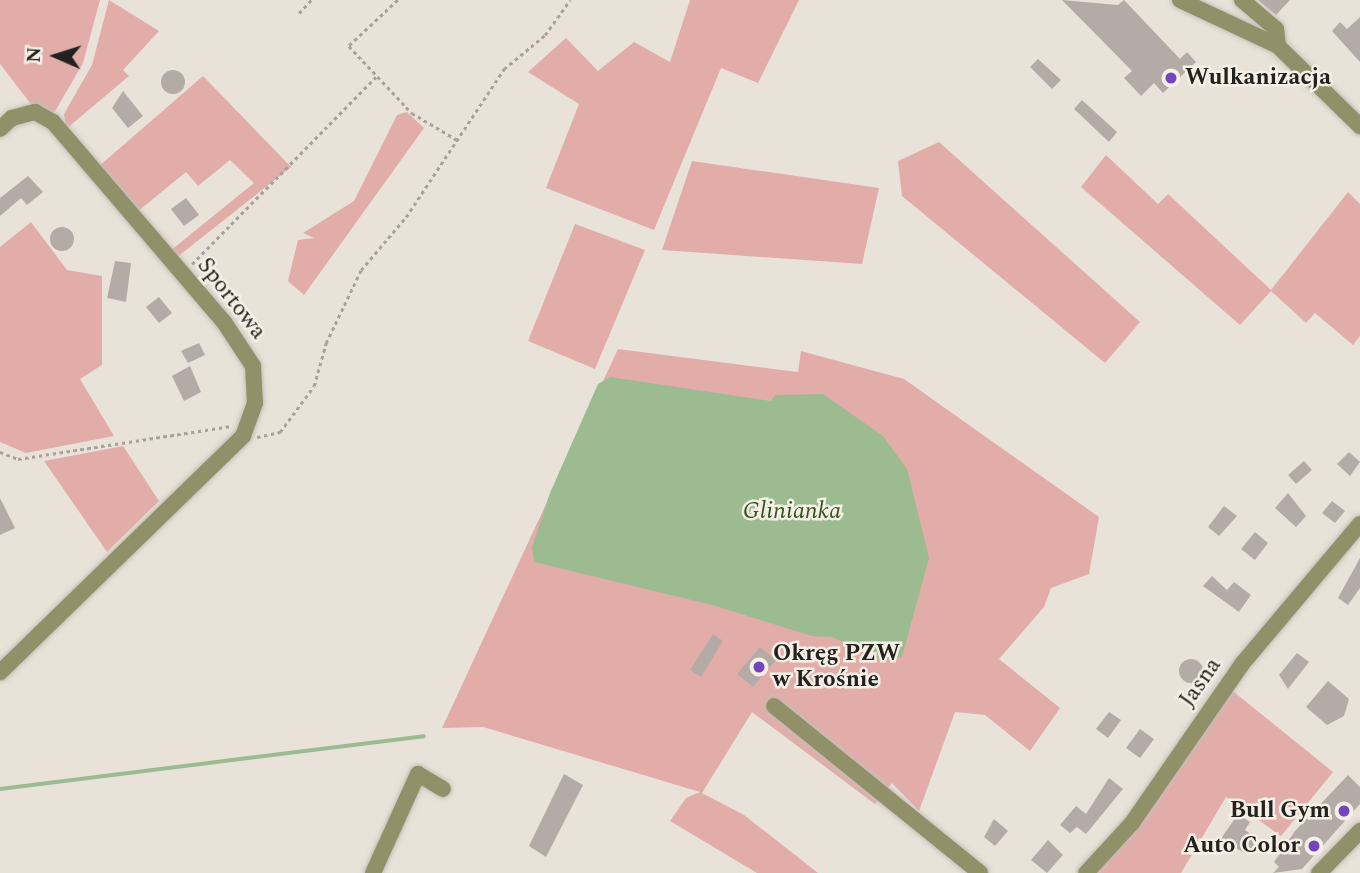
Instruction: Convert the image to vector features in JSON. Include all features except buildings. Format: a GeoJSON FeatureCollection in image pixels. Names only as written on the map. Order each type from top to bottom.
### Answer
{"type":"FeatureCollection","features":[{"type":"Feature","properties":{"kind":"street"},"geometry":{"type":"LineString","coordinates":[[1180,0],[1278,46],[1360,126]]}},
{"type":"Feature","properties":{"kind":"street"},"geometry":{"type":"LineString","coordinates":[[1242,0],[1276,29],[1278,46]]}},
{"type":"Feature","properties":{"kind":"street","name":"Sportowa"},"geometry":{"type":"LineString","coordinates":[[0,129],[12,118],[35,112],[53,122],[186,276],[253,366],[255,403],[245,430]]}},
{"type":"Feature","properties":{"kind":"street"},"geometry":{"type":"LineString","coordinates":[[0,672],[245,430]]}},
{"type":"Feature","properties":{"kind":"street","name":"Jasna"},"geometry":{"type":"LineString","coordinates":[[1086,873],[1132,823],[1242,664],[1360,524]]}},
{"type":"Feature","properties":{"kind":"street"},"geometry":{"type":"LineString","coordinates":[[774,706],[980,873]]}},
{"type":"Feature","properties":{"kind":"street"},"geometry":{"type":"LineString","coordinates":[[373,873],[418,774],[443,789]]}},
{"type":"Feature","properties":{"kind":"street"},"geometry":{"type":"LineString","coordinates":[[1319,873],[1360,831]]}},
{"type":"Feature","properties":{"kind":"path"},"geometry":{"type":"LineString","coordinates":[[299,13],[311,0]]}},
{"type":"Feature","properties":{"kind":"path"},"geometry":{"type":"LineString","coordinates":[[398,0],[349,46],[412,113],[459,141]]}},
{"type":"Feature","properties":{"kind":"path"},"geometry":{"type":"LineString","coordinates":[[0,452],[18,459],[245,430],[268,438],[280,432],[314,386],[326,343],[361,270],[459,141],[504,69],[545,35],[570,0]]}},
{"type":"Feature","properties":{"kind":"path"},"geometry":{"type":"LineString","coordinates":[[186,276],[189,267],[378,75]]}},
{"type":"Feature","properties":{"kind":"shaded area"},"geometry":{"type":"Polygon","coordinates":[[[0,0],[100,0],[83,63],[54,113],[34,108],[0,64],[0,0]]]}},
{"type":"Feature","properties":{"kind":"shaded area"},"geometry":{"type":"Polygon","coordinates":[[[109,0],[159,31],[123,70],[129,76],[66,129],[64,114],[92,65],[109,0]]]}},
{"type":"Feature","properties":{"kind":"shaded area"},"geometry":{"type":"Polygon","coordinates":[[[690,0],[799,0],[758,83],[721,68],[654,230],[546,188],[579,104],[528,72],[566,38],[598,71],[634,42],[670,62],[690,0]]]}},
{"type":"Feature","properties":{"kind":"shaded area"},"geometry":{"type":"Polygon","coordinates":[[[203,76],[291,167],[176,258],[170,251],[254,183],[230,160],[198,186],[186,172],[137,212],[98,167],[203,76]]]}},
{"type":"Feature","properties":{"kind":"shaded area"},"geometry":{"type":"Polygon","coordinates":[[[407,112],[424,128],[304,295],[288,281],[298,240],[314,238],[303,233],[354,201],[397,115],[407,112]]]}},
{"type":"Feature","properties":{"kind":"shaded area"},"geometry":{"type":"Polygon","coordinates":[[[939,142],[1140,322],[1105,363],[902,196],[898,161],[939,142]]]}},
{"type":"Feature","properties":{"kind":"shaded area"},"geometry":{"type":"Polygon","coordinates":[[[1106,155],[1158,204],[1168,194],[1271,290],[1348,192],[1360,204],[1360,336],[1353,345],[1315,313],[1306,323],[1271,291],[1240,325],[1081,187],[1106,155]]]}},
{"type":"Feature","properties":{"kind":"shaded area"},"geometry":{"type":"Polygon","coordinates":[[[692,161],[879,188],[862,264],[662,250],[692,161]]]}},
{"type":"Feature","properties":{"kind":"shaded area"},"geometry":{"type":"Polygon","coordinates":[[[31,222],[67,270],[102,276],[102,365],[80,379],[114,436],[26,453],[0,442],[0,247],[31,222]]]}},
{"type":"Feature","properties":{"kind":"shaded area"},"geometry":{"type":"Polygon","coordinates":[[[575,224],[645,250],[595,369],[528,341],[575,224]]]}},
{"type":"Feature","properties":{"kind":"shaded area"},"geometry":{"type":"Polygon","coordinates":[[[618,349],[798,372],[801,351],[904,379],[1099,517],[1089,574],[1051,588],[1044,607],[999,659],[1060,708],[1030,751],[985,715],[955,712],[919,811],[892,783],[875,804],[752,712],[702,793],[744,815],[818,873],[757,873],[670,821],[686,798],[700,792],[483,727],[442,728],[618,349]]]}},
{"type":"Feature","properties":{"kind":"shaded area"},"geometry":{"type":"Polygon","coordinates":[[[123,446],[159,501],[107,552],[44,461],[123,446]]]}},
{"type":"Feature","properties":{"kind":"shaded area"},"geometry":{"type":"Polygon","coordinates":[[[1229,688],[1333,772],[1281,836],[1226,797],[1181,873],[1096,873],[1229,688]]]}},
{"type":"Feature","properties":{"kind":"water","name":"Glinianka"},"geometry":{"type":"Polygon","coordinates":[[[610,377],[771,401],[775,395],[823,394],[883,436],[907,469],[929,558],[902,657],[881,660],[832,637],[812,636],[712,605],[534,562],[532,547],[550,493],[598,384],[610,377]]]}},
{"type":"Feature","properties":{"kind":"waterway"},"geometry":{"type":"LineString","coordinates":[[0,789],[424,736]]}},
{"type":"Feature","properties":{"kind":"place","name":"Wulkanizacja"},"geometry":{"type":"Point","coordinates":[1171,78]}},
{"type":"Feature","properties":{"kind":"place","name":"Okręg PZW w Krośnie"},"geometry":{"type":"Point","coordinates":[759,667]}},
{"type":"Feature","properties":{"kind":"place","name":"Bull Gym"},"geometry":{"type":"Point","coordinates":[1344,811]}},
{"type":"Feature","properties":{"kind":"place","name":"Auto Color"},"geometry":{"type":"Point","coordinates":[1314,846]}}]}
